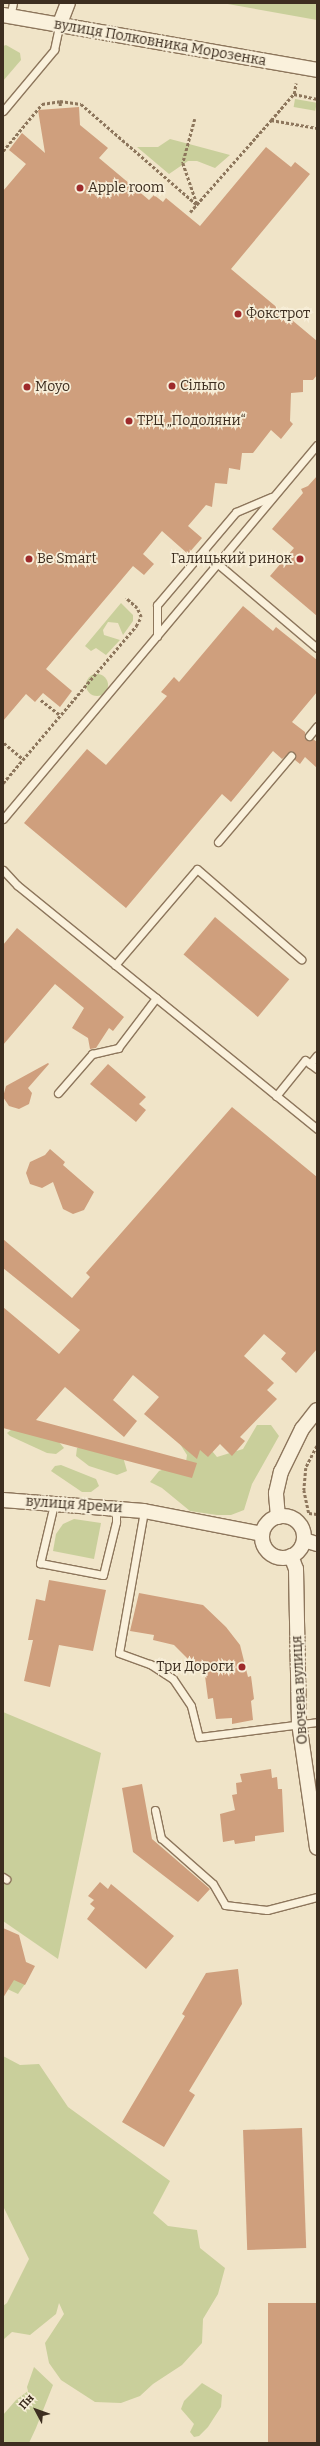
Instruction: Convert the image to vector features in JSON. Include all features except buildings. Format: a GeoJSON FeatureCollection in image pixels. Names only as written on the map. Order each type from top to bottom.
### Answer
{"type":"FeatureCollection","features":[{"type":"Feature","properties":{"kind":"street"},"geometry":{"type":"LineString","coordinates":[[59,26],[68,3]]}},
{"type":"Feature","properties":{"kind":"street","name":"вулиця Полковника Морозенка"},"geometry":{"type":"LineString","coordinates":[[9,12],[59,26],[317,70]]}},
{"type":"Feature","properties":{"kind":"street"},"geometry":{"type":"LineString","coordinates":[[278,1517],[276,1493],[281,1472],[302,1429],[317,1410]]}},
{"type":"Feature","properties":{"kind":"street","name":"вулиця Яреми"},"geometry":{"type":"LineString","coordinates":[[3,1500],[116,1507],[262,1534]]}},
{"type":"Feature","properties":{"kind":"street"},"geometry":{"type":"LineString","coordinates":[[286,1516],[297,1522],[310,1542],[291,1556],[280,1558],[272,1555],[262,1542],[262,1534],[268,1523],[278,1517],[286,1516]]}},
{"type":"Feature","properties":{"kind":"street","name":"Овочева вулиця"},"geometry":{"type":"LineString","coordinates":[[291,1556],[296,1569],[299,1723],[317,1848]]}},
{"type":"Feature","properties":{"kind":"lane"},"geometry":{"type":"LineString","coordinates":[[3,111],[54,50],[59,26]]}},
{"type":"Feature","properties":{"kind":"lane"},"geometry":{"type":"LineString","coordinates":[[3,819],[317,445]]}},
{"type":"Feature","properties":{"kind":"lane"},"geometry":{"type":"LineString","coordinates":[[156,636],[158,606],[236,512],[274,496]]}},
{"type":"Feature","properties":{"kind":"lane"},"geometry":{"type":"LineString","coordinates":[[218,564],[317,648]]}},
{"type":"Feature","properties":{"kind":"lane"},"geometry":{"type":"LineString","coordinates":[[309,736],[317,726]]}},
{"type":"Feature","properties":{"kind":"lane"},"geometry":{"type":"LineString","coordinates":[[218,842],[291,756]]}},
{"type":"Feature","properties":{"kind":"lane"},"geometry":{"type":"LineString","coordinates":[[115,965],[197,869],[301,959]]}},
{"type":"Feature","properties":{"kind":"lane"},"geometry":{"type":"LineString","coordinates":[[3,870],[17,885],[317,1129]]}},
{"type":"Feature","properties":{"kind":"lane"},"geometry":{"type":"LineString","coordinates":[[58,1093],[92,1054],[118,1048],[156,998]]}},
{"type":"Feature","properties":{"kind":"lane"},"geometry":{"type":"LineString","coordinates":[[310,1064],[317,1055]]}},
{"type":"Feature","properties":{"kind":"lane"},"geometry":{"type":"LineString","coordinates":[[276,1096],[305,1060],[317,1069]]}},
{"type":"Feature","properties":{"kind":"lane"},"geometry":{"type":"LineString","coordinates":[[54,1504],[40,1563],[103,1575],[116,1522],[116,1507]]}},
{"type":"Feature","properties":{"kind":"lane"},"geometry":{"type":"LineString","coordinates":[[144,1511],[119,1653],[150,1664],[173,1679],[191,1706],[199,1737],[299,1723],[317,1722]]}},
{"type":"Feature","properties":{"kind":"lane"},"geometry":{"type":"LineString","coordinates":[[155,1810],[161,1838],[213,1884],[224,1904],[267,1910],[317,1897]]}},
{"type":"Feature","properties":{"kind":"path"},"geometry":{"type":"LineString","coordinates":[[190,212],[294,94],[317,99]]}},
{"type":"Feature","properties":{"kind":"path"},"geometry":{"type":"LineString","coordinates":[[3,151],[42,104],[60,101],[81,104],[197,205]]}},
{"type":"Feature","properties":{"kind":"path"},"geometry":{"type":"LineString","coordinates":[[60,101],[60,106]]}},
{"type":"Feature","properties":{"kind":"path"},"geometry":{"type":"LineString","coordinates":[[195,119],[183,163],[197,205]]}},
{"type":"Feature","properties":{"kind":"path"},"geometry":{"type":"LineString","coordinates":[[271,120],[317,128]]}},
{"type":"Feature","properties":{"kind":"path"},"geometry":{"type":"LineString","coordinates":[[3,782],[136,626],[141,617],[137,608],[126,598]]}},
{"type":"Feature","properties":{"kind":"path"},"geometry":{"type":"LineString","coordinates":[[41,700],[60,715]]}},
{"type":"Feature","properties":{"kind":"path"},"geometry":{"type":"LineString","coordinates":[[4,743],[23,759]]}},
{"type":"Feature","properties":{"kind":"path"},"geometry":{"type":"LineString","coordinates":[[317,1446],[306,1468],[304,1490],[309,1513],[317,1514]]}},
{"type":"Feature","properties":{"kind":"green space"},"geometry":{"type":"Polygon","coordinates":[[[222,3],[317,3],[317,20],[222,3]]]}},
{"type":"Feature","properties":{"kind":"green space"},"geometry":{"type":"Polygon","coordinates":[[[6,45],[20,53],[21,60],[3,81],[3,46],[6,45]]]}},
{"type":"Feature","properties":{"kind":"green space"},"geometry":{"type":"Polygon","coordinates":[[[295,99],[317,103],[315,111],[294,107],[295,99]]]}},
{"type":"Feature","properties":{"kind":"green space"},"geometry":{"type":"Polygon","coordinates":[[[170,139],[230,155],[215,168],[197,161],[188,161],[169,174],[137,147],[158,147],[170,139]]]}},
{"type":"Feature","properties":{"kind":"green space"},"geometry":{"type":"Polygon","coordinates":[[[121,603],[133,615],[133,621],[123,635],[118,623],[108,622],[103,630],[104,635],[120,640],[106,655],[96,648],[91,651],[85,646],[121,603]]]}},
{"type":"Feature","properties":{"kind":"green space"},"geometry":{"type":"Polygon","coordinates":[[[97,674],[105,677],[108,685],[105,693],[97,696],[89,693],[86,685],[89,677],[97,674]]]}},
{"type":"Feature","properties":{"kind":"green space"},"geometry":{"type":"Polygon","coordinates":[[[257,1425],[271,1425],[279,1436],[252,1484],[244,1510],[231,1515],[217,1515],[190,1511],[162,1488],[150,1482],[159,1471],[172,1466],[185,1469],[187,1455],[180,1444],[208,1446],[217,1457],[243,1449],[257,1425]]]}},
{"type":"Feature","properties":{"kind":"green space"},"geometry":{"type":"Polygon","coordinates":[[[12,1429],[54,1436],[64,1448],[56,1454],[47,1453],[10,1436],[7,1433],[12,1429]]]}},
{"type":"Feature","properties":{"kind":"green space"},"geometry":{"type":"Polygon","coordinates":[[[90,1446],[123,1457],[127,1471],[117,1475],[89,1466],[76,1456],[77,1448],[90,1446]]]}},
{"type":"Feature","properties":{"kind":"green space"},"geometry":{"type":"Polygon","coordinates":[[[61,1465],[96,1479],[99,1486],[91,1492],[82,1492],[51,1471],[55,1466],[61,1465]]]}},
{"type":"Feature","properties":{"kind":"green space"},"geometry":{"type":"Polygon","coordinates":[[[74,1519],[101,1523],[94,1559],[53,1551],[56,1534],[63,1524],[74,1519]]]}},
{"type":"Feature","properties":{"kind":"green space"},"geometry":{"type":"Polygon","coordinates":[[[3,1712],[101,1753],[58,1959],[3,1921],[3,1712]]]}},
{"type":"Feature","properties":{"kind":"green space"},"geometry":{"type":"Polygon","coordinates":[[[6,1966],[27,1981],[18,1994],[3,1987],[6,1966]]]}},
{"type":"Feature","properties":{"kind":"green space"},"geometry":{"type":"Polygon","coordinates":[[[3,2056],[20,2065],[39,2064],[68,2107],[170,2181],[153,2213],[168,2226],[197,2230],[200,2248],[225,2268],[218,2294],[203,2319],[202,2343],[182,2365],[153,2384],[140,2396],[121,2403],[95,2402],[61,2380],[49,2363],[45,2343],[64,2314],[59,2303],[56,2314],[30,2335],[12,2332],[3,2340],[3,2306],[7,2303],[29,2259],[3,2206],[3,2056]]]}},
{"type":"Feature","properties":{"kind":"green space"},"geometry":{"type":"Polygon","coordinates":[[[34,2367],[53,2385],[36,2428],[29,2443],[3,2443],[3,2415],[16,2400],[28,2391],[27,2387],[34,2367]]]}},
{"type":"Feature","properties":{"kind":"green space"},"geometry":{"type":"Polygon","coordinates":[[[202,2383],[222,2395],[221,2407],[208,2427],[199,2436],[194,2437],[190,2432],[194,2424],[181,2409],[184,2401],[202,2383]]]}},
{"type":"Feature","properties":{"kind":"place","name":"Apple room"},"geometry":{"type":"Point","coordinates":[80,188]}},
{"type":"Feature","properties":{"kind":"place","name":"Фокстрот"},"geometry":{"type":"Point","coordinates":[238,314]}},
{"type":"Feature","properties":{"kind":"place","name":"Сільпо"},"geometry":{"type":"Point","coordinates":[172,386]}},
{"type":"Feature","properties":{"kind":"place","name":"Moyo"},"geometry":{"type":"Point","coordinates":[27,387]}},
{"type":"Feature","properties":{"kind":"place","name":"ТРЦ „Подоляни“"},"geometry":{"type":"Point","coordinates":[129,421]}},
{"type":"Feature","properties":{"kind":"place","name":"Be Smart"},"geometry":{"type":"Point","coordinates":[29,559]}},
{"type":"Feature","properties":{"kind":"place","name":"Галицький ринок"},"geometry":{"type":"Point","coordinates":[300,559]}},
{"type":"Feature","properties":{"kind":"place","name":"Три Дороги"},"geometry":{"type":"Point","coordinates":[242,1667]}}]}
